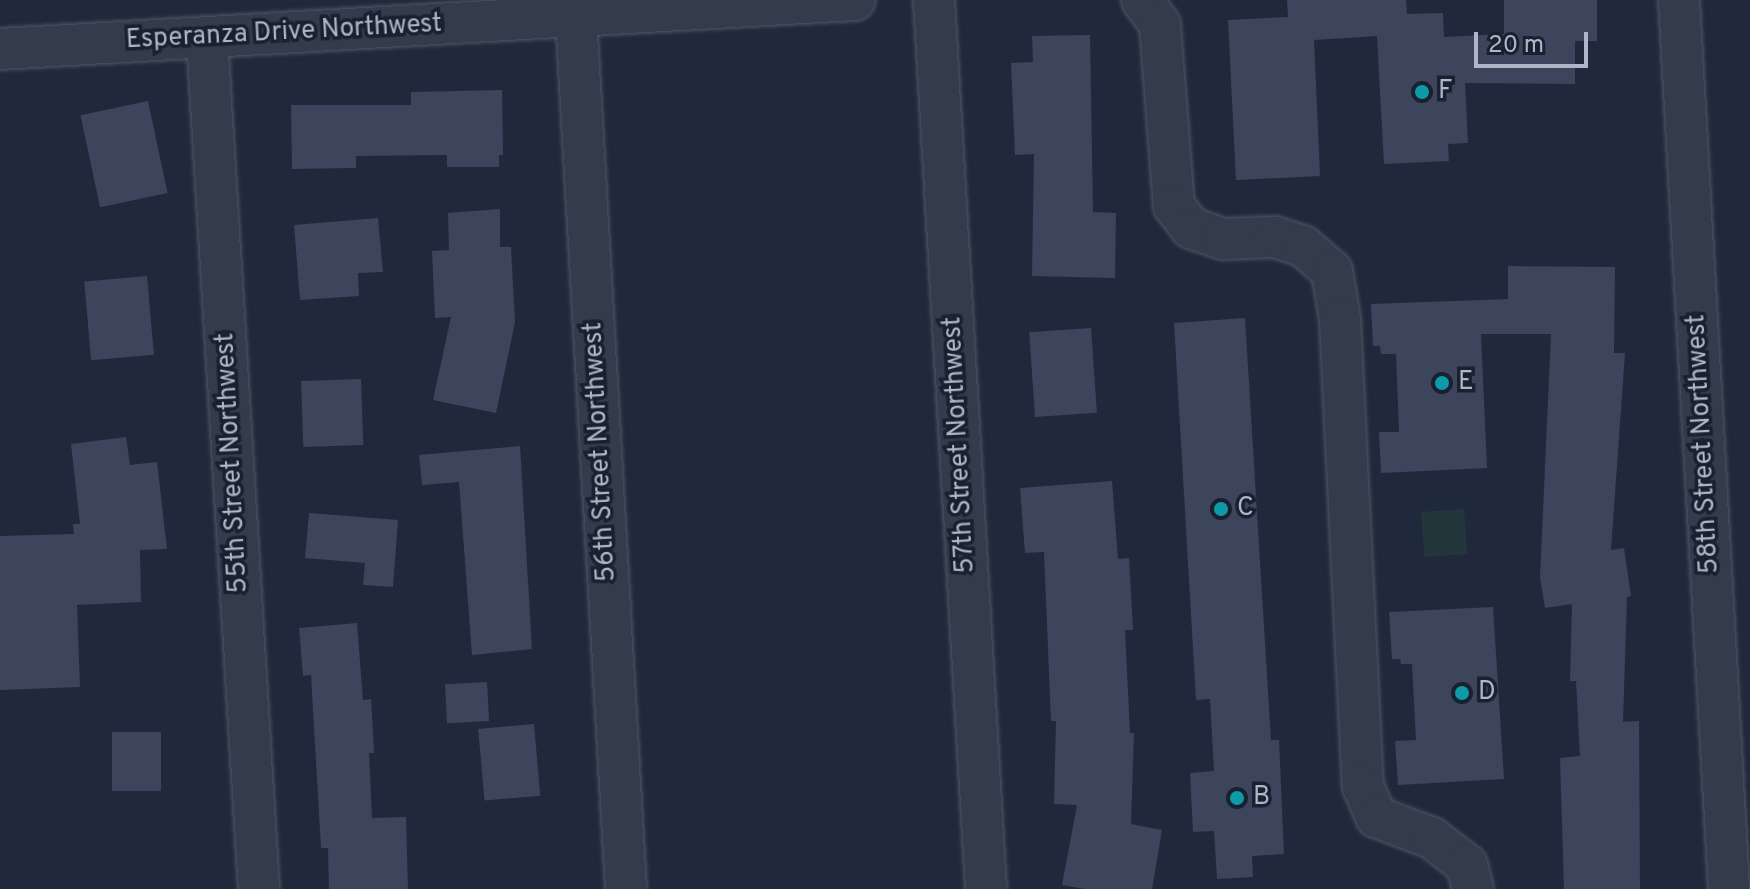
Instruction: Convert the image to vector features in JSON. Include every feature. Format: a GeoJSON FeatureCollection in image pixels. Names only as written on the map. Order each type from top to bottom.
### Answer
{"type":"FeatureCollection","features":[{"type":"Feature","properties":{"kind":"street","name":"Esperanza Drive Northwest"},"geometry":{"type":"LineString","coordinates":[[0,49],[855,0]]}},
{"type":"Feature","properties":{"kind":"street","name":"57th Street Northwest"},"geometry":{"type":"LineString","coordinates":[[934,0],[986,889]]}},
{"type":"Feature","properties":{"kind":"street"},"geometry":{"type":"LineString","coordinates":[[1142,0],[1160,25],[1174,206],[1191,228],[1223,239],[1275,237],[1303,246],[1332,271],[1340,320],[1363,786],[1376,817],[1432,838],[1467,865],[1473,889]]}},
{"type":"Feature","properties":{"kind":"street","name":"58th Street Northwest"},"geometry":{"type":"LineString","coordinates":[[1679,0],[1729,889]]}},
{"type":"Feature","properties":{"kind":"street","name":"56th Street Northwest"},"geometry":{"type":"LineString","coordinates":[[576,16],[626,889]]}},
{"type":"Feature","properties":{"kind":"street","name":"55th Street Northwest"},"geometry":{"type":"LineString","coordinates":[[207,37],[259,889]]}},
{"type":"Feature","properties":{"kind":"shaded area"},"geometry":{"type":"Polygon","coordinates":[[[1464,509],[1467,554],[1424,557],[1421,512],[1464,509]]]}},
{"type":"Feature","properties":{"kind":"building","name":"F"},"geometry":{"type":"Polygon","coordinates":[[[1287,0],[1406,0],[1407,14],[1443,13],[1444,37],[1504,34],[1504,0],[1597,0],[1597,41],[1575,41],[1575,84],[1465,83],[1468,143],[1448,144],[1449,161],[1384,164],[1377,36],[1314,40],[1320,176],[1236,180],[1228,20],[1288,17],[1287,0]]]}},
{"type":"Feature","properties":{"kind":"building"},"geometry":{"type":"Polygon","coordinates":[[[1090,35],[1093,212],[1116,213],[1115,278],[1032,276],[1034,154],[1015,155],[1011,63],[1033,62],[1032,36],[1090,35]]]}},
{"type":"Feature","properties":{"kind":"building"},"geometry":{"type":"Polygon","coordinates":[[[502,90],[503,155],[499,155],[499,167],[447,167],[447,155],[356,156],[356,168],[292,169],[291,105],[411,105],[411,92],[502,90]]]}},
{"type":"Feature","properties":{"kind":"building"},"geometry":{"type":"Polygon","coordinates":[[[148,101],[168,193],[100,207],[81,115],[148,101]]]}},
{"type":"Feature","properties":{"kind":"building"},"geometry":{"type":"Polygon","coordinates":[[[500,209],[500,247],[511,247],[515,322],[496,413],[433,400],[451,317],[435,318],[432,251],[449,250],[448,213],[500,209]]]}},
{"type":"Feature","properties":{"kind":"building"},"geometry":{"type":"Polygon","coordinates":[[[378,218],[383,272],[358,273],[359,296],[300,300],[294,225],[378,218]]]}},
{"type":"Feature","properties":{"kind":"building"},"geometry":{"type":"Polygon","coordinates":[[[1508,266],[1615,267],[1614,353],[1625,353],[1611,550],[1624,548],[1631,596],[1627,597],[1623,722],[1639,721],[1640,889],[1564,889],[1560,758],[1580,756],[1576,681],[1570,681],[1572,604],[1545,608],[1540,577],[1551,334],[1481,334],[1487,468],[1381,473],[1379,432],[1399,432],[1396,354],[1381,354],[1380,346],[1373,346],[1371,304],[1508,299],[1508,266]]]}},
{"type":"Feature","properties":{"kind":"building"},"geometry":{"type":"Polygon","coordinates":[[[147,276],[154,355],[91,360],[84,281],[147,276]]]}},
{"type":"Feature","properties":{"kind":"building","name":"C"},"geometry":{"type":"Polygon","coordinates":[[[1245,318],[1271,740],[1279,740],[1284,854],[1252,856],[1253,877],[1217,879],[1214,831],[1193,832],[1190,773],[1214,771],[1210,699],[1196,700],[1174,323],[1245,318]]]}},
{"type":"Feature","properties":{"kind":"building"},"geometry":{"type":"Polygon","coordinates":[[[1091,328],[1097,413],[1035,417],[1029,332],[1091,328]]]}},
{"type":"Feature","properties":{"kind":"building"},"geometry":{"type":"Polygon","coordinates":[[[361,379],[363,445],[303,447],[301,381],[361,379]]]}},
{"type":"Feature","properties":{"kind":"building"},"geometry":{"type":"Polygon","coordinates":[[[126,437],[130,465],[157,462],[167,549],[140,550],[141,602],[77,605],[80,687],[0,690],[0,536],[74,534],[73,524],[80,524],[71,444],[126,437]]]}},
{"type":"Feature","properties":{"kind":"building"},"geometry":{"type":"Polygon","coordinates":[[[520,446],[532,649],[472,655],[459,482],[422,485],[419,455],[520,446]]]}},
{"type":"Feature","properties":{"kind":"building"},"geometry":{"type":"Polygon","coordinates":[[[1112,481],[1118,559],[1129,558],[1133,630],[1125,630],[1130,733],[1134,733],[1131,824],[1162,830],[1152,889],[1085,889],[1062,885],[1077,805],[1054,804],[1056,721],[1051,721],[1044,552],[1025,553],[1020,488],[1112,481]]]}},
{"type":"Feature","properties":{"kind":"building"},"geometry":{"type":"Polygon","coordinates":[[[309,513],[398,520],[393,587],[363,585],[365,563],[305,558],[309,513]]]}},
{"type":"Feature","properties":{"kind":"building","name":"D"},"geometry":{"type":"Polygon","coordinates":[[[1493,607],[1504,779],[1398,785],[1395,741],[1416,740],[1412,664],[1401,664],[1400,659],[1392,659],[1389,612],[1493,607]]]}},
{"type":"Feature","properties":{"kind":"building"},"geometry":{"type":"Polygon","coordinates":[[[357,623],[363,700],[371,699],[374,753],[369,753],[372,818],[406,817],[408,889],[329,889],[328,848],[321,848],[311,675],[303,676],[299,628],[357,623]]]}},
{"type":"Feature","properties":{"kind":"building"},"geometry":{"type":"Polygon","coordinates":[[[487,682],[489,721],[447,723],[445,684],[487,682]]]}},
{"type":"Feature","properties":{"kind":"building"},"geometry":{"type":"Polygon","coordinates":[[[534,724],[540,796],[484,801],[478,729],[534,724]]]}},
{"type":"Feature","properties":{"kind":"building"},"geometry":{"type":"Polygon","coordinates":[[[112,732],[161,732],[161,791],[112,791],[112,732]]]}},
{"type":"Feature","properties":{"kind":"place","name":"F"},"geometry":{"type":"Point","coordinates":[1422,92]}},
{"type":"Feature","properties":{"kind":"place","name":"E"},"geometry":{"type":"Point","coordinates":[1442,383]}},
{"type":"Feature","properties":{"kind":"place","name":"C"},"geometry":{"type":"Point","coordinates":[1221,509]}},
{"type":"Feature","properties":{"kind":"place","name":"D"},"geometry":{"type":"Point","coordinates":[1462,693]}},
{"type":"Feature","properties":{"kind":"place","name":"B"},"geometry":{"type":"Point","coordinates":[1237,798]}}]}
